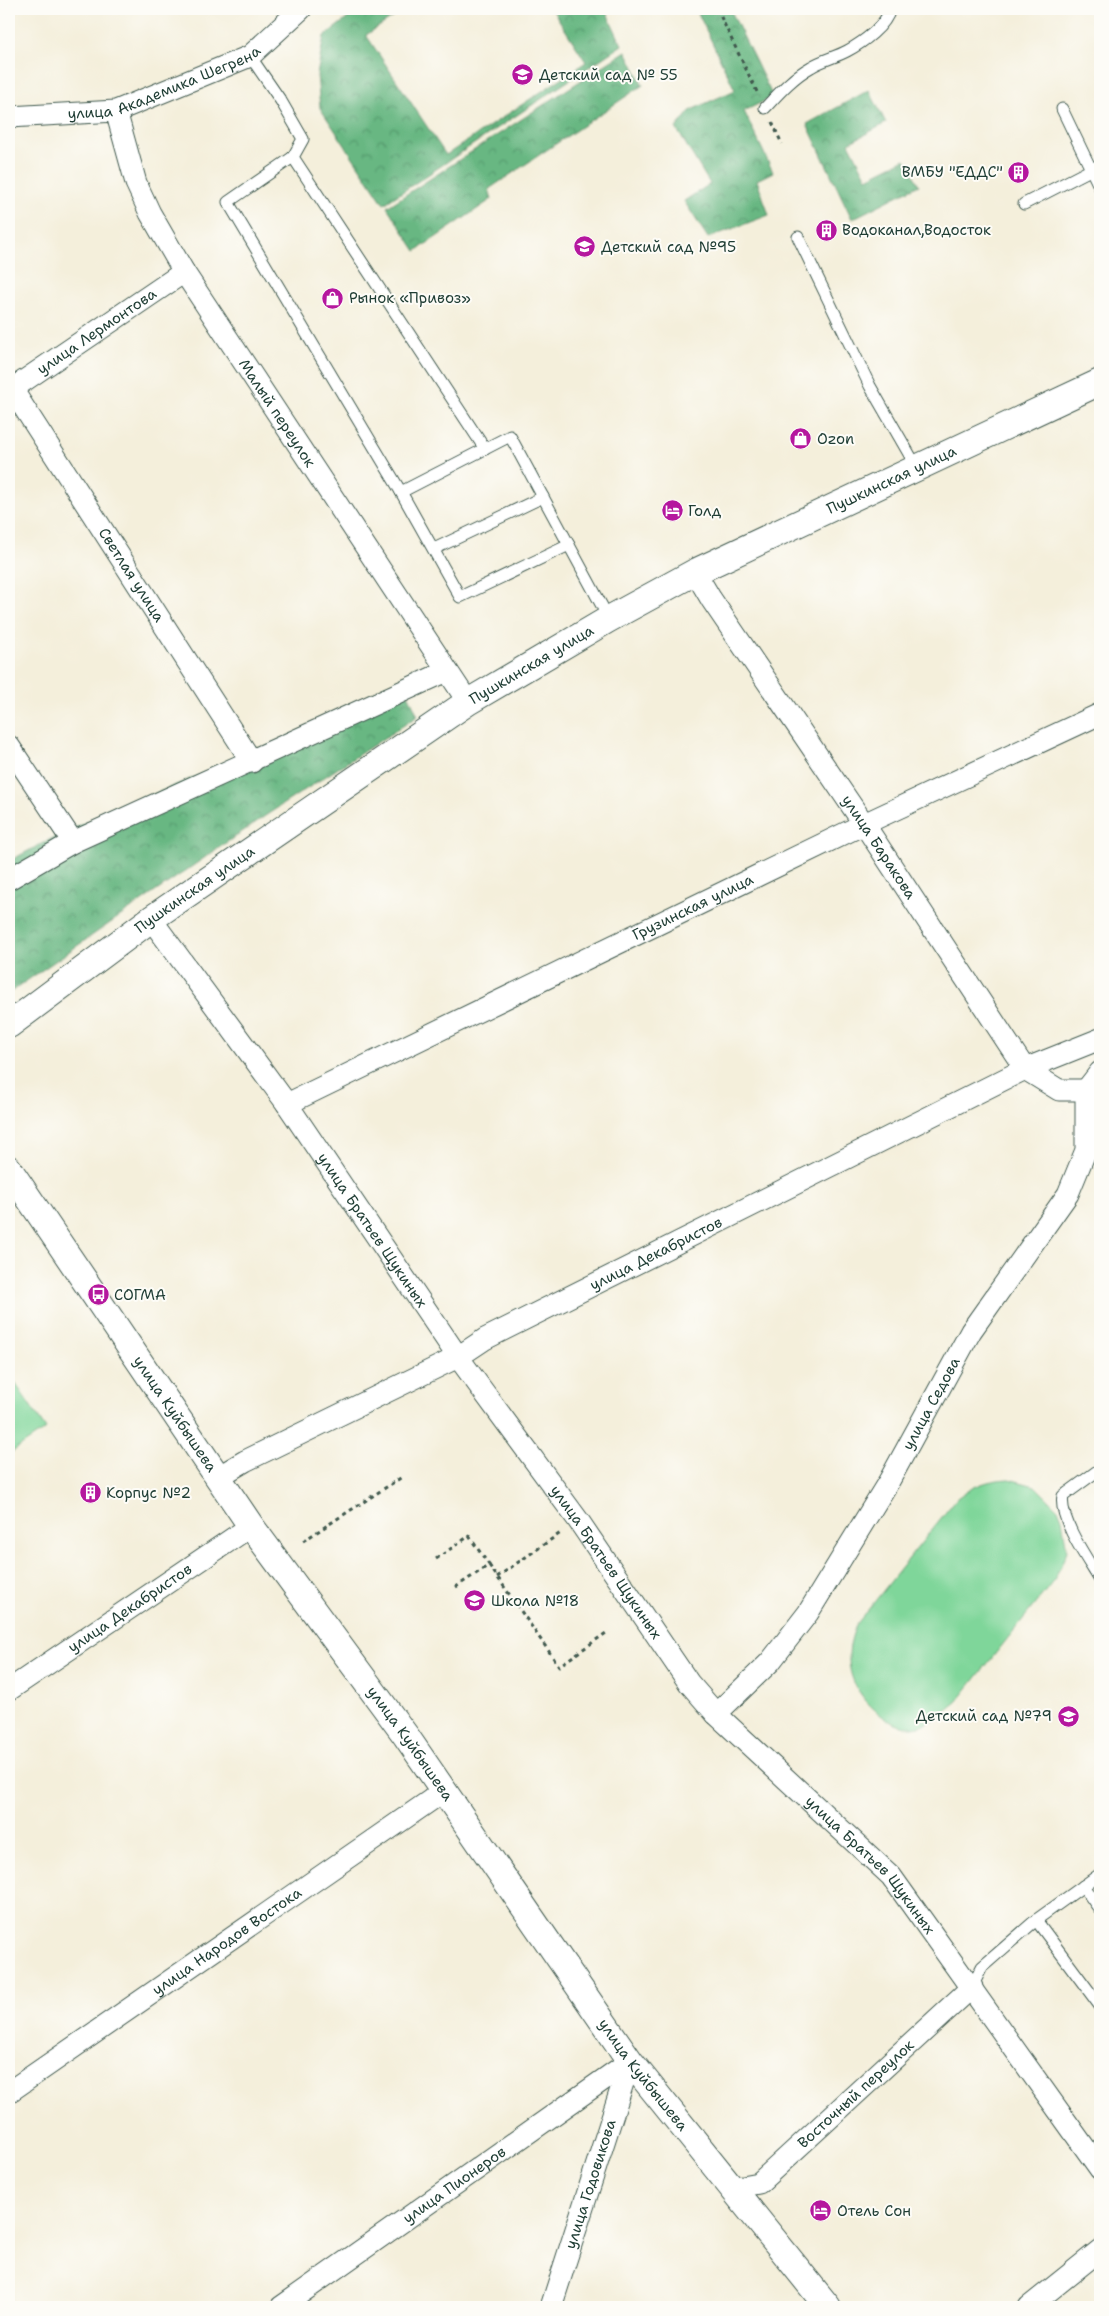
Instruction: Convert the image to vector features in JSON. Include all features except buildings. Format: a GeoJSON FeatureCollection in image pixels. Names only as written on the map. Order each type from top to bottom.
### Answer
{"type":"FeatureCollection","features":[{"type":"Feature","properties":{"kind":"street","name":"улица Академика Шегрена"},"geometry":{"type":"LineString","coordinates":[[9,117],[116,111],[250,56],[288,13]]}},
{"type":"Feature","properties":{"kind":"street","name":"Малый переулок"},"geometry":{"type":"LineString","coordinates":[[116,111],[136,183],[150,213],[184,272],[468,702]]}},
{"type":"Feature","properties":{"kind":"street","name":"улица Лермонтова"},"geometry":{"type":"LineString","coordinates":[[10,390],[184,272]]}},
{"type":"Feature","properties":{"kind":"street","name":"Пушкинская улица"},"geometry":{"type":"LineString","coordinates":[[9,1025],[151,919],[468,702],[609,619],[695,572],[916,466],[1100,382]]}},
{"type":"Feature","properties":{"kind":"street","name":"Светлая улица"},"geometry":{"type":"LineString","coordinates":[[10,390],[252,762]]}},
{"type":"Feature","properties":{"kind":"street","name":"улица Баракова"},"geometry":{"type":"LineString","coordinates":[[695,572],[711,599],[864,824],[1025,1069],[1059,1090],[1086,1090]]}},
{"type":"Feature","properties":{"kind":"street"},"geometry":{"type":"LineString","coordinates":[[9,879],[73,842],[252,762],[447,671]]}},
{"type":"Feature","properties":{"kind":"street","name":"Грузинская улица"},"geometry":{"type":"LineString","coordinates":[[287,1104],[864,824],[1100,714]]}},
{"type":"Feature","properties":{"kind":"street"},"geometry":{"type":"LineString","coordinates":[[9,746],[73,842]]}},
{"type":"Feature","properties":{"kind":"street","name":"улица Братьев Щукиных"},"geometry":{"type":"LineString","coordinates":[[151,919],[287,1104],[458,1357],[578,1520],[689,1683],[716,1714],[891,1876],[1100,2169]]}},
{"type":"Feature","properties":{"kind":"street","name":"улица Декабристов"},"geometry":{"type":"LineString","coordinates":[[218,1477],[245,1461],[458,1357],[485,1340],[1025,1069],[1100,1038]]}},
{"type":"Feature","properties":{"kind":"street"},"geometry":{"type":"LineString","coordinates":[[1086,1090],[1100,1072]]}},
{"type":"Feature","properties":{"kind":"street","name":"улица Седова"},"geometry":{"type":"LineString","coordinates":[[716,1714],[770,1662],[808,1614],[889,1481],[971,1331],[1068,1194],[1086,1150],[1086,1090]]}},
{"type":"Feature","properties":{"kind":"street","name":"улица Куйбышева"},"geometry":{"type":"LineString","coordinates":[[9,1169],[252,1526],[406,1736],[630,2061],[828,2307]]}},
{"type":"Feature","properties":{"kind":"street","name":"улица Декабристов"},"geometry":{"type":"LineString","coordinates":[[9,1690],[252,1526]]}},
{"type":"Feature","properties":{"kind":"street","name":"улица Народов Востока"},"geometry":{"type":"LineString","coordinates":[[9,2092],[431,1800],[442,1789]]}},
{"type":"Feature","properties":{"kind":"street","name":"Восточный переулок"},"geometry":{"type":"LineString","coordinates":[[732,2188],[759,2183],[972,1987]]}},
{"type":"Feature","properties":{"kind":"street","name":"улица Пионеров"},"geometry":{"type":"LineString","coordinates":[[281,2307],[630,2061]]}},
{"type":"Feature","properties":{"kind":"street","name":"улица Годовикова"},"geometry":{"type":"LineString","coordinates":[[551,2307],[630,2061]]}},
{"type":"Feature","properties":{"kind":"street"},"geometry":{"type":"LineString","coordinates":[[1029,2307],[1100,2250]]}},
{"type":"Feature","properties":{"kind":"lane"},"geometry":{"type":"LineString","coordinates":[[765,108],[790,83],[811,66],[847,51],[870,35],[888,16],[890,9]]}},
{"type":"Feature","properties":{"kind":"lane"},"geometry":{"type":"LineString","coordinates":[[250,56],[281,101],[303,139],[293,157],[228,202],[402,492],[460,597],[569,545]]}},
{"type":"Feature","properties":{"kind":"lane"},"geometry":{"type":"LineString","coordinates":[[1062,109],[1096,167],[1100,188]]}},
{"type":"Feature","properties":{"kind":"lane"},"geometry":{"type":"LineString","coordinates":[[293,157],[485,449]]}},
{"type":"Feature","properties":{"kind":"lane"},"geometry":{"type":"LineString","coordinates":[[1024,204],[1096,167]]}},
{"type":"Feature","properties":{"kind":"lane"},"geometry":{"type":"LineString","coordinates":[[798,236],[870,386],[916,466]]}},
{"type":"Feature","properties":{"kind":"lane"},"geometry":{"type":"LineString","coordinates":[[402,492],[510,436],[609,619]]}},
{"type":"Feature","properties":{"kind":"lane"},"geometry":{"type":"LineString","coordinates":[[434,549],[543,497]]}},
{"type":"Feature","properties":{"kind":"lane"},"geometry":{"type":"LineString","coordinates":[[1100,1469],[1063,1496],[1062,1500],[1067,1520],[1080,1547],[1100,1580]]}},
{"type":"Feature","properties":{"kind":"lane"},"geometry":{"type":"LineString","coordinates":[[972,1987],[982,1967],[1036,1920],[1100,1874]]}},
{"type":"Feature","properties":{"kind":"lane"},"geometry":{"type":"LineString","coordinates":[[1083,1886],[1100,1910]]}},
{"type":"Feature","properties":{"kind":"lane"},"geometry":{"type":"LineString","coordinates":[[1036,1920],[1100,2006]]}},
{"type":"Feature","properties":{"kind":"path"},"geometry":{"type":"LineString","coordinates":[[717,9],[782,144]]}},
{"type":"Feature","properties":{"kind":"path"},"geometry":{"type":"LineString","coordinates":[[303,1541],[402,1477]]}},
{"type":"Feature","properties":{"kind":"path"},"geometry":{"type":"LineString","coordinates":[[497,1577],[578,1520]]}},
{"type":"Feature","properties":{"kind":"path"},"geometry":{"type":"LineString","coordinates":[[436,1559],[469,1536],[559,1666],[606,1633]]}},
{"type":"Feature","properties":{"kind":"path"},"geometry":{"type":"LineString","coordinates":[[456,1587],[488,1565]]}},
{"type":"Feature","properties":{"kind":"green space"},"geometry":{"type":"Polygon","coordinates":[[[360,9],[406,9],[366,35],[446,155],[586,62],[552,9],[605,9],[622,45],[384,204],[320,108],[317,75],[324,36],[360,9]]]}},
{"type":"Feature","properties":{"kind":"green space"},"geometry":{"type":"Polygon","coordinates":[[[696,9],[730,9],[773,97],[744,111],[773,172],[757,180],[769,215],[708,238],[684,201],[710,184],[676,128],[691,110],[735,90],[696,9]]]}},
{"type":"Feature","properties":{"kind":"green space"},"geometry":{"type":"Polygon","coordinates":[[[626,51],[643,85],[489,189],[492,199],[416,251],[387,207],[626,51]]]}},
{"type":"Feature","properties":{"kind":"green space"},"geometry":{"type":"Polygon","coordinates":[[[869,90],[886,123],[849,143],[867,178],[905,159],[919,185],[852,219],[807,124],[869,90]]]}},
{"type":"Feature","properties":{"kind":"green space"},"geometry":{"type":"Polygon","coordinates":[[[406,689],[418,716],[265,816],[9,993],[9,861],[68,830],[406,689]]]}},
{"type":"Feature","properties":{"kind":"green space"},"geometry":{"type":"Polygon","coordinates":[[[9,1374],[46,1429],[9,1454],[9,1374]]]}},
{"type":"Feature","properties":{"kind":"green space"},"geometry":{"type":"Polygon","coordinates":[[[1009,1479],[1035,1486],[1058,1509],[1062,1519],[1067,1551],[1055,1579],[957,1702],[936,1718],[924,1724],[906,1727],[892,1722],[867,1702],[854,1682],[849,1661],[849,1650],[856,1625],[957,1498],[981,1484],[1009,1479]]]}},
{"type":"Feature","properties":{"kind":"place","name":"Детский сад № 55"},"geometry":{"type":"Point","coordinates":[523,75]}},
{"type":"Feature","properties":{"kind":"place","name":"ВМБУ \"ЕДДС\""},"geometry":{"type":"Point","coordinates":[1019,172]}},
{"type":"Feature","properties":{"kind":"place","name":"Водоканал,Водосток"},"geometry":{"type":"Point","coordinates":[826,230]}},
{"type":"Feature","properties":{"kind":"place","name":"Детский сад №95"},"geometry":{"type":"Point","coordinates":[585,247]}},
{"type":"Feature","properties":{"kind":"place","name":"Рынок «Привоз»"},"geometry":{"type":"Point","coordinates":[333,298]}},
{"type":"Feature","properties":{"kind":"place","name":"Ozon"},"geometry":{"type":"Point","coordinates":[801,439]}},
{"type":"Feature","properties":{"kind":"place","name":"Голд"},"geometry":{"type":"Point","coordinates":[672,511]}},
{"type":"Feature","properties":{"kind":"place","name":"СОГМА"},"geometry":{"type":"Point","coordinates":[98,1295]}},
{"type":"Feature","properties":{"kind":"place","name":"Корпус №2"},"geometry":{"type":"Point","coordinates":[90,1493]}},
{"type":"Feature","properties":{"kind":"place","name":"Школа №18"},"geometry":{"type":"Point","coordinates":[475,1601]}},
{"type":"Feature","properties":{"kind":"place","name":"Детский сад №79"},"geometry":{"type":"Point","coordinates":[1068,1716]}},
{"type":"Feature","properties":{"kind":"place","name":"Отель Сон"},"geometry":{"type":"Point","coordinates":[821,2211]}}]}
